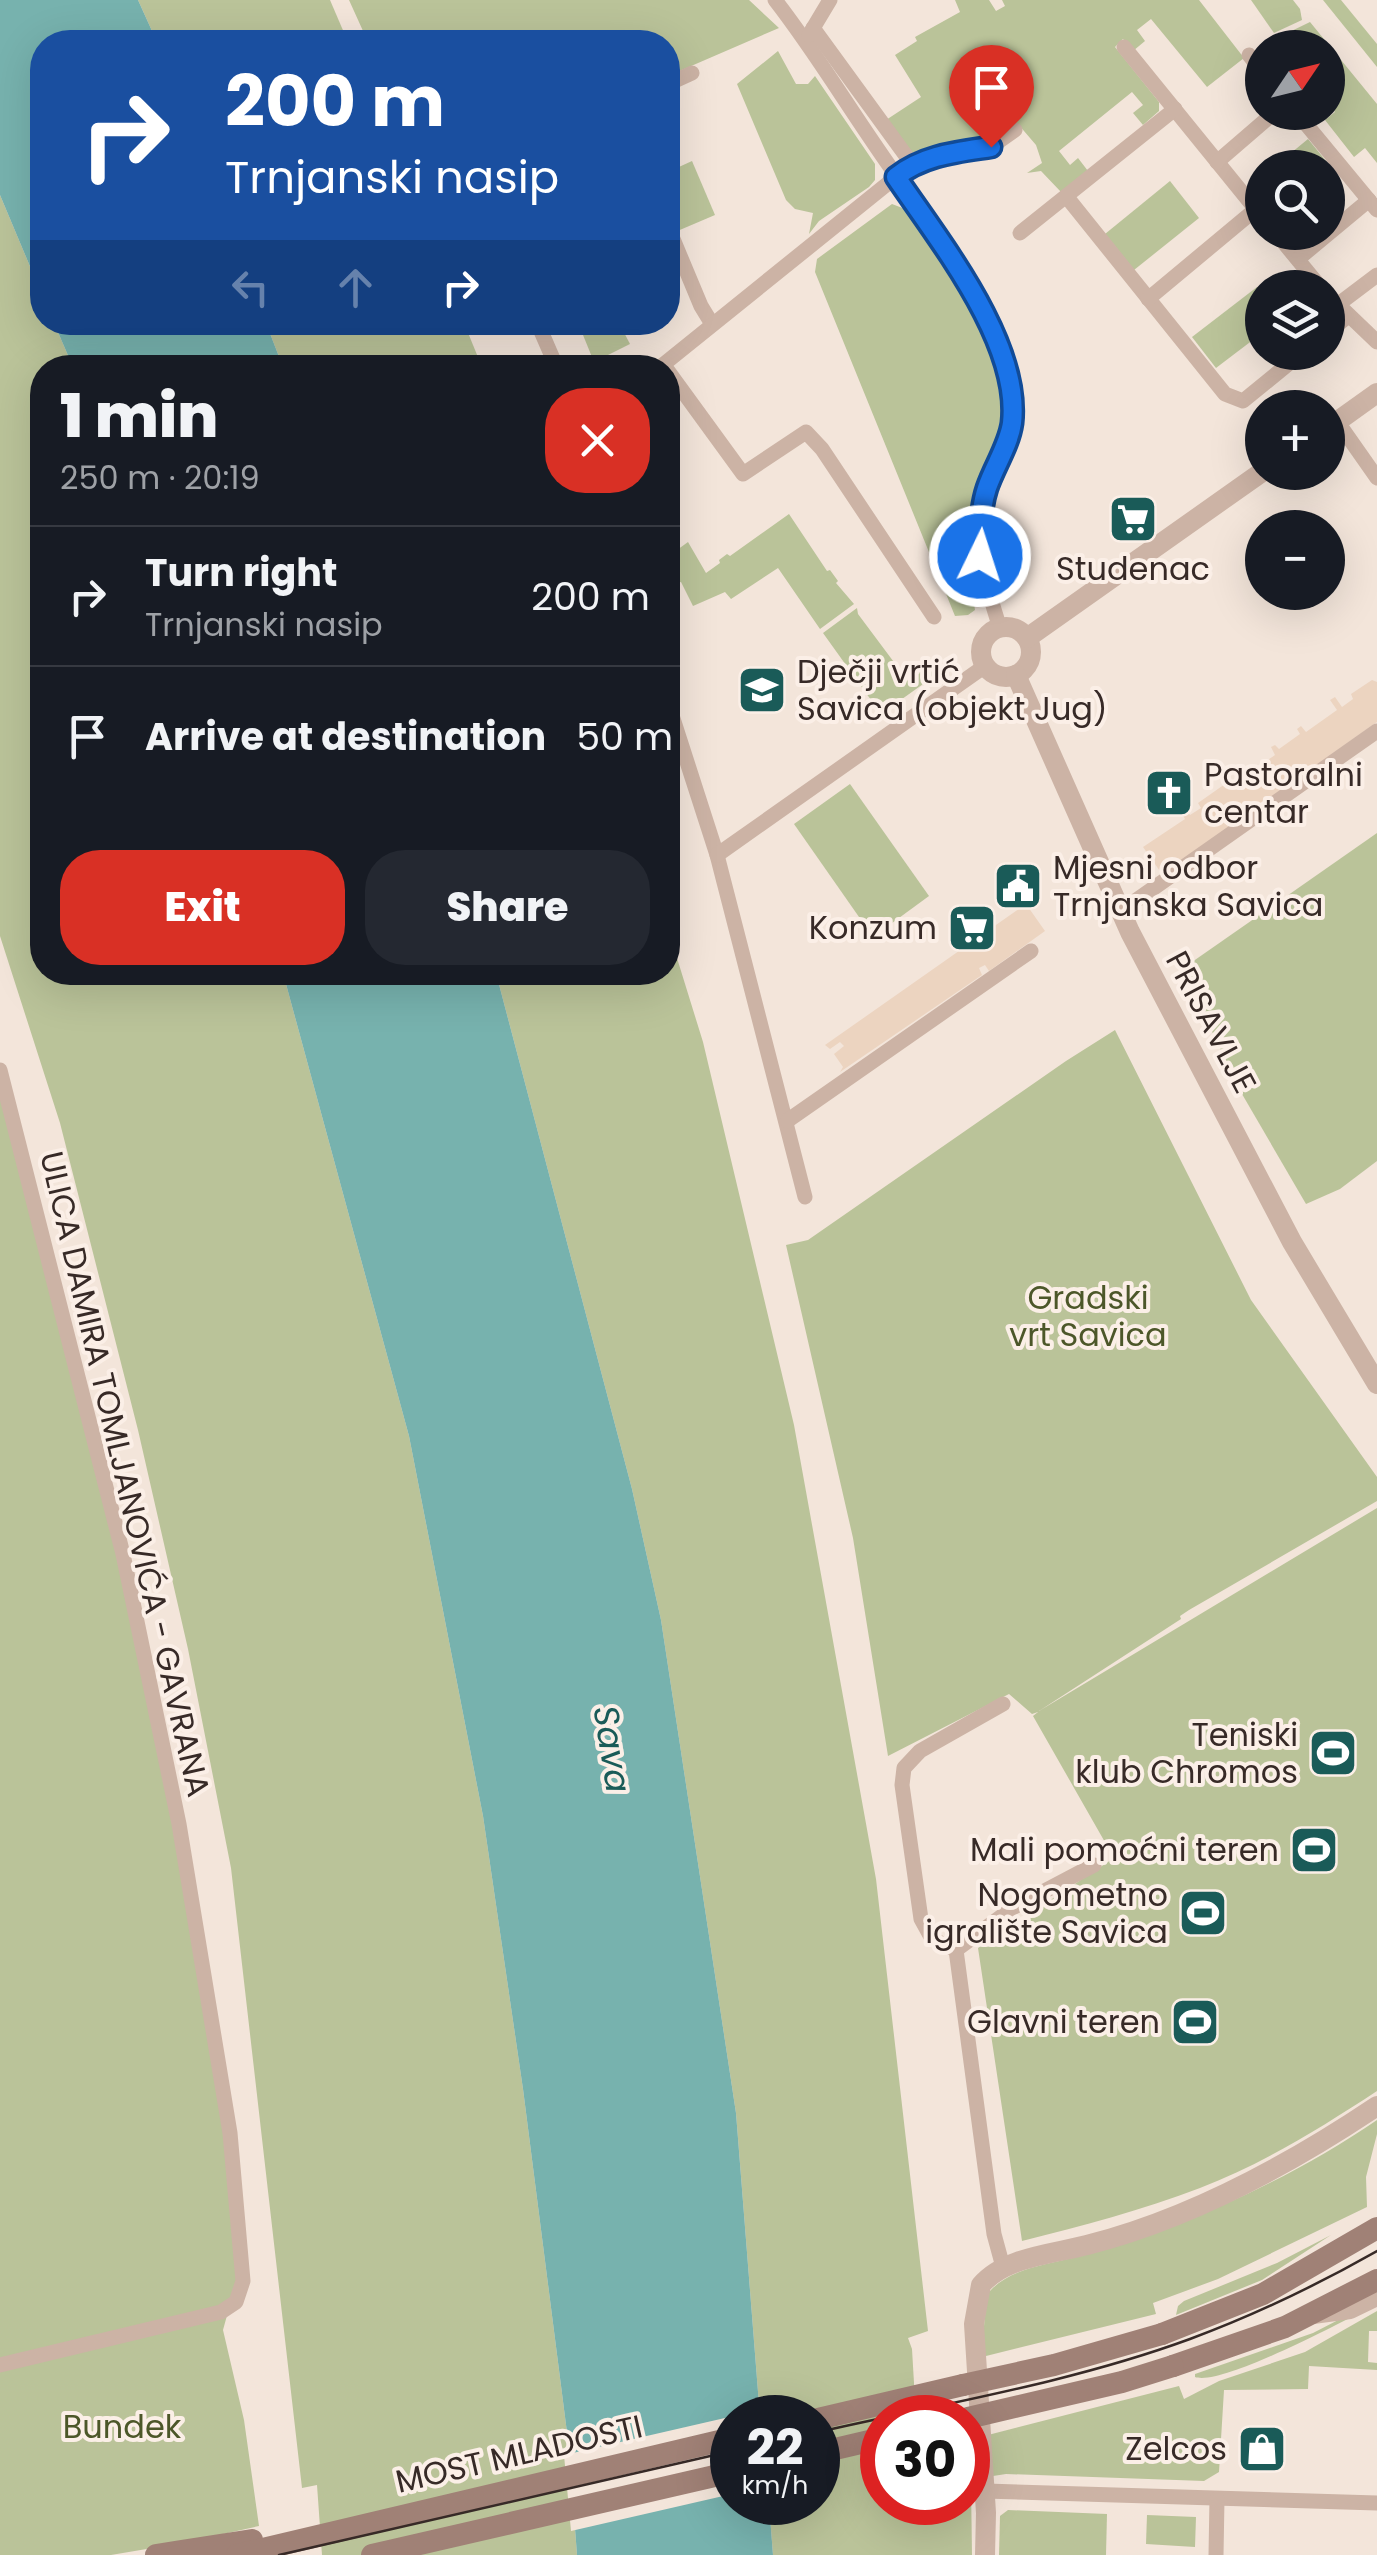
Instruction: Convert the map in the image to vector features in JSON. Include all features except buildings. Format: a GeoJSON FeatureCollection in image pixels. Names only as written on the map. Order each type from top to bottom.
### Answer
{"type":"FeatureCollection","features":[{"type":"Feature","properties":{"kind":"main road"},"geometry":{"type":"LineString","coordinates":[[840,2414],[1054,2365],[1162,2334],[1264,2294],[1377,2228]]}},
{"type":"Feature","properties":{"kind":"main road"},"geometry":{"type":"LineString","coordinates":[[990,2413],[1122,2382],[1257,2338],[1377,2280]]}},
{"type":"Feature","properties":{"kind":"main road","name":"MOST MLADOSTI"},"geometry":{"type":"LineString","coordinates":[[274,2541],[710,2443]]}},
{"type":"Feature","properties":{"kind":"main road","name":"MOST MLADOSTI"},"geometry":{"type":"LineString","coordinates":[[372,2555],[710,2477]]}},
{"type":"Feature","properties":{"kind":"main road"},"geometry":{"type":"LineString","coordinates":[[156,2555],[274,2541]]}},
{"type":"Feature","properties":{"kind":"main road"},"geometry":{"type":"LineString","coordinates":[[236,2555],[274,2541]]}},
{"type":"Feature","properties":{"kind":"street"},"geometry":{"type":"LineString","coordinates":[[775,0],[809,34],[912,164]]}},
{"type":"Feature","properties":{"kind":"street"},"geometry":{"type":"LineString","coordinates":[[809,34],[830,0]]}},
{"type":"Feature","properties":{"kind":"street"},"geometry":{"type":"LineString","coordinates":[[809,34],[971,292],[1007,371],[1012,426],[986,492],[980,532],[980,556],[1000,628]]}},
{"type":"Feature","properties":{"kind":"street"},"geometry":{"type":"LineString","coordinates":[[1124,46],[1245,196]]}},
{"type":"Feature","properties":{"kind":"street"},"geometry":{"type":"LineString","coordinates":[[680,78],[692,73]]}},
{"type":"Feature","properties":{"kind":"street"},"geometry":{"type":"LineString","coordinates":[[1020,234],[1176,109]]}},
{"type":"Feature","properties":{"kind":"street"},"geometry":{"type":"LineString","coordinates":[[678,355],[912,164],[991,147],[1015,130]]}},
{"type":"Feature","properties":{"kind":"street"},"geometry":{"type":"LineString","coordinates":[[1218,162],[1254,130]]}},
{"type":"Feature","properties":{"kind":"street"},"geometry":{"type":"LineString","coordinates":[[1298,259],[1373,205],[1310,130]]}},
{"type":"Feature","properties":{"kind":"street"},"geometry":{"type":"LineString","coordinates":[[1066,196],[1225,394],[1243,401],[1281,370]]}},
{"type":"Feature","properties":{"kind":"street"},"geometry":{"type":"LineString","coordinates":[[1148,299],[1245,224]]}},
{"type":"Feature","properties":{"kind":"street"},"geometry":{"type":"LineString","coordinates":[[1291,250],[1307,270]]}},
{"type":"Feature","properties":{"kind":"street"},"geometry":{"type":"LineString","coordinates":[[680,256],[712,324]]}},
{"type":"Feature","properties":{"kind":"street"},"geometry":{"type":"LineString","coordinates":[[1345,300],[1377,275]]}},
{"type":"Feature","properties":{"kind":"street"},"geometry":{"type":"LineString","coordinates":[[1345,313],[1377,342]]}},
{"type":"Feature","properties":{"kind":"street"},"geometry":{"type":"LineString","coordinates":[[680,389],[743,474],[806,432],[822,449],[934,617]]}},
{"type":"Feature","properties":{"kind":"street"},"geometry":{"type":"LineString","coordinates":[[1345,415],[1377,393]]}},
{"type":"Feature","properties":{"kind":"street"},"geometry":{"type":"LineString","coordinates":[[1345,440],[1377,478]]}},
{"type":"Feature","properties":{"kind":"street"},"geometry":{"type":"LineString","coordinates":[[1027,638],[1245,484]]}},
{"type":"Feature","properties":{"kind":"street"},"geometry":{"type":"LineString","coordinates":[[1000,628],[1015,629],[1027,638],[1030,659],[1016,676],[999,676],[985,666],[981,651],[987,636],[1000,628]]}},
{"type":"Feature","properties":{"kind":"street"},"geometry":{"type":"LineString","coordinates":[[717,854],[985,666]]}},
{"type":"Feature","properties":{"kind":"street","name":"PRISAVLJE"},"geometry":{"type":"LineString","coordinates":[[1016,676],[1121,911],[1292,1242],[1369,1352],[1377,1384]]}},
{"type":"Feature","properties":{"kind":"street"},"geometry":{"type":"LineString","coordinates":[[1121,911],[1377,731]]}},
{"type":"Feature","properties":{"kind":"street"},"geometry":{"type":"LineString","coordinates":[[680,740],[717,854],[805,1197]]}},
{"type":"Feature","properties":{"kind":"street"},"geometry":{"type":"LineString","coordinates":[[786,1120],[1031,951]]}},
{"type":"Feature","properties":{"kind":"street","name":"ULICA DAMIRA TOMLJANOVIĆA - GAVRANA"},"geometry":{"type":"LineString","coordinates":[[0,1070],[123,1554],[179,1824],[230,2133],[243,2270],[236,2302],[222,2312],[0,2365]]}},
{"type":"Feature","properties":{"kind":"street"},"geometry":{"type":"LineString","coordinates":[[956,1950],[932,1939],[922,1919],[902,1785],[904,1768],[920,1751],[1003,1704]]}},
{"type":"Feature","properties":{"kind":"street"},"geometry":{"type":"LineString","coordinates":[[956,1950],[1014,1907],[1094,1865]]}},
{"type":"Feature","properties":{"kind":"street"},"geometry":{"type":"LineString","coordinates":[[956,1950],[994,2234],[1004,2268]]}},
{"type":"Feature","properties":{"kind":"street"},"geometry":{"type":"LineString","coordinates":[[980,2395],[975,2304],[981,2285],[1004,2268],[1108,2240],[1195,2206],[1299,2156],[1377,2106]]}},
{"type":"Feature","properties":{"kind":"street"},"geometry":{"type":"LineString","coordinates":[[1311,2314],[1350,2309],[1377,2296]]}},
{"type":"Feature","properties":{"kind":"street"},"geometry":{"type":"LineString","coordinates":[[990,2490],[1377,2503]]}},
{"type":"Feature","properties":{"kind":"street"},"geometry":{"type":"LineString","coordinates":[[1216,2498],[1216,2555]]}},
{"type":"Feature","properties":{"kind":"street"},"geometry":{"type":"LineString","coordinates":[[985,2525],[985,2555]]}},
{"type":"Feature","properties":{"kind":"green space"},"geometry":{"type":"Polygon","coordinates":[[[138,0],[330,0],[343,30],[152,30],[138,0]]]}},
{"type":"Feature","properties":{"kind":"green space"},"geometry":{"type":"Polygon","coordinates":[[[349,0],[749,0],[779,28],[680,71],[680,30],[363,30],[349,0]]]}},
{"type":"Feature","properties":{"kind":"green space"},"geometry":{"type":"Polygon","coordinates":[[[955,0],[989,0],[996,11],[1005,6],[1002,0],[1199,0],[1244,58],[1207,87],[1151,19],[1137,30],[1145,41],[1133,51],[1123,39],[1115,47],[1159,102],[1159,111],[1143,125],[1133,113],[1143,105],[1132,92],[1059,151],[1070,165],[1078,158],[1088,171],[1061,192],[1041,171],[1027,173],[1042,163],[1036,145],[1018,124],[992,140],[917,153],[886,120],[921,97],[895,55],[917,41],[915,37],[960,12],[955,0]]]}},
{"type":"Feature","properties":{"kind":"green space"},"geometry":{"type":"Polygon","coordinates":[[[1251,0],[1293,0],[1302,20],[1272,30],[1251,0]]]}},
{"type":"Feature","properties":{"kind":"green space"},"geometry":{"type":"Polygon","coordinates":[[[1323,0],[1341,0],[1377,44],[1377,67],[1323,0]]]}},
{"type":"Feature","properties":{"kind":"green space"},"geometry":{"type":"Polygon","coordinates":[[[1310,22],[1317,30],[1294,30],[1310,22]]]}},
{"type":"Feature","properties":{"kind":"green space"},"geometry":{"type":"Polygon","coordinates":[[[778,51],[796,84],[808,84],[815,76],[875,164],[875,180],[869,187],[819,221],[809,234],[813,213],[795,209],[786,200],[737,84],[778,51]]]}},
{"type":"Feature","properties":{"kind":"green space"},"geometry":{"type":"Polygon","coordinates":[[[1345,65],[1377,104],[1377,163],[1365,148],[1354,157],[1333,130],[1345,130],[1345,65]]]}},
{"type":"Feature","properties":{"kind":"green space"},"geometry":{"type":"Polygon","coordinates":[[[1308,139],[1317,150],[1295,150],[1308,139]]]}},
{"type":"Feature","properties":{"kind":"green space"},"geometry":{"type":"Polygon","coordinates":[[[692,161],[715,215],[680,230],[680,166],[692,161]]]}},
{"type":"Feature","properties":{"kind":"green space"},"geometry":{"type":"Polygon","coordinates":[[[1170,181],[1199,218],[1134,270],[1105,234],[1170,181]]]}},
{"type":"Feature","properties":{"kind":"green space"},"geometry":{"type":"Polygon","coordinates":[[[0,195],[30,266],[30,335],[59,335],[68,355],[30,355],[30,985],[286,985],[409,1436],[483,1816],[569,2448],[577,2555],[322,2555],[317,2485],[302,2488],[231,1868],[188,1649],[138,1430],[60,1123],[0,936],[0,195]]]}},
{"type":"Feature","properties":{"kind":"green space"},"geometry":{"type":"Polygon","coordinates":[[[892,204],[905,209],[969,307],[994,362],[1001,389],[1000,424],[979,480],[972,512],[970,561],[975,610],[968,615],[955,616],[815,272],[817,259],[892,204]]]}},
{"type":"Feature","properties":{"kind":"green space"},"geometry":{"type":"Polygon","coordinates":[[[1245,296],[1245,346],[1216,368],[1192,337],[1245,296]]]}},
{"type":"Feature","properties":{"kind":"green space"},"geometry":{"type":"Polygon","coordinates":[[[271,335],[469,335],[477,355],[278,355],[271,335]]]}},
{"type":"Feature","properties":{"kind":"green space"},"geometry":{"type":"Polygon","coordinates":[[[583,335],[625,335],[630,344],[608,355],[591,355],[583,335]]]}},
{"type":"Feature","properties":{"kind":"green space"},"geometry":{"type":"Polygon","coordinates":[[[789,514],[854,604],[820,629],[778,568],[731,599],[725,592],[693,606],[680,582],[680,548],[688,542],[706,573],[727,554],[730,556],[789,514]]]}},
{"type":"Feature","properties":{"kind":"green space"},"geometry":{"type":"Polygon","coordinates":[[[857,608],[908,681],[931,658],[940,672],[881,714],[823,633],[857,608]]]}},
{"type":"Feature","properties":{"kind":"green space"},"geometry":{"type":"Polygon","coordinates":[[[850,784],[929,896],[873,937],[794,824],[850,784]]]}},
{"type":"Feature","properties":{"kind":"green space"},"geometry":{"type":"Polygon","coordinates":[[[1377,833],[1377,1161],[1340,1189],[1306,1204],[1242,1094],[1182,969],[1377,833]]]}},
{"type":"Feature","properties":{"kind":"green space"},"geometry":{"type":"Polygon","coordinates":[[[680,968],[703,1042],[794,1425],[876,1879],[928,2331],[908,2338],[915,2395],[860,2395],[860,2525],[972,2525],[972,2555],[773,2555],[771,2525],[840,2525],[840,2395],[758,2395],[736,2113],[661,1620],[632,1489],[499,985],[680,985],[680,968]]]}},
{"type":"Feature","properties":{"kind":"green space","name":"Gradski vrt Savica"},"geometry":{"type":"Polygon","coordinates":[[[1115,1030],[1251,1300],[1377,1477],[1377,1501],[1189,1610],[1039,1711],[1377,1508],[1377,2091],[1291,2144],[1223,2178],[1134,2210],[1022,2241],[978,1948],[1114,1858],[1033,1716],[1038,1712],[1032,1714],[1009,1694],[888,1756],[853,1538],[786,1245],[808,1240],[1115,1030]]]}},
{"type":"Feature","properties":{"kind":"green space","name":"Bundek"},"geometry":{"type":"Polygon","coordinates":[[[0,1085],[91,1432],[173,1825],[221,2093],[237,2279],[223,2330],[244,2420],[259,2526],[111,2555],[0,2555],[0,1085]]]}},
{"type":"Feature","properties":{"kind":"green space"},"geometry":{"type":"Polygon","coordinates":[[[1377,2120],[1366,2177],[1367,2207],[1218,2279],[1153,2303],[1156,2314],[982,2357],[986,2296],[1004,2280],[1026,2269],[1115,2246],[1232,2201],[1307,2163],[1377,2120]]]}},
{"type":"Feature","properties":{"kind":"green space"},"geometry":{"type":"Polygon","coordinates":[[[1331,2235],[1262,2280],[1176,2315],[1184,2301],[1277,2263],[1331,2235]]]}},
{"type":"Feature","properties":{"kind":"green space"},"geometry":{"type":"Polygon","coordinates":[[[1377,2300],[1362,2312],[1252,2364],[1228,2373],[1195,2377],[1313,2333],[1377,2300]]]}},
{"type":"Feature","properties":{"kind":"green space"},"geometry":{"type":"Polygon","coordinates":[[[1377,2311],[1377,2331],[1369,2331],[1368,2362],[1377,2363],[1377,2370],[1309,2366],[1308,2389],[1224,2390],[1219,2472],[1204,2481],[993,2476],[990,2434],[1179,2386],[1184,2399],[1219,2381],[1305,2352],[1377,2311]]]}},
{"type":"Feature","properties":{"kind":"green space"},"geometry":{"type":"Polygon","coordinates":[[[1008,2510],[1107,2514],[1106,2555],[999,2555],[1000,2516],[1008,2510]]]}},
{"type":"Feature","properties":{"kind":"green space"},"geometry":{"type":"Polygon","coordinates":[[[1147,2515],[1196,2517],[1195,2547],[1146,2544],[1147,2515]]]}},
{"type":"Feature","properties":{"kind":"shaded area"},"geometry":{"type":"Polygon","coordinates":[[[1372,680],[1377,682],[1377,722],[1162,874],[1143,847],[1185,819],[1181,812],[1185,809],[1190,815],[1201,808],[1198,803],[1225,784],[1229,788],[1240,780],[1233,769],[1237,766],[1245,776],[1275,755],[1271,747],[1279,749],[1300,734],[1297,729],[1301,726],[1306,732],[1337,710],[1330,700],[1335,697],[1342,707],[1353,699],[1351,694],[1372,680]]]}},
{"type":"Feature","properties":{"kind":"shaded area"},"geometry":{"type":"Polygon","coordinates":[[[1026,904],[1045,931],[989,971],[985,965],[979,968],[982,975],[840,1072],[843,1067],[834,1054],[844,1046],[840,1042],[830,1049],[825,1045],[1026,904]]]}},
{"type":"Feature","properties":{"kind":"water"},"geometry":{"type":"Polygon","coordinates":[[[0,0],[138,0],[152,30],[30,30],[30,266],[0,195],[0,0]]]}},
{"type":"Feature","properties":{"kind":"water"},"geometry":{"type":"Polygon","coordinates":[[[59,335],[271,335],[278,355],[68,355],[59,335]]]}},
{"type":"Feature","properties":{"kind":"water","name":"Sava"},"geometry":{"type":"Polygon","coordinates":[[[286,985],[499,985],[632,1489],[661,1620],[736,2113],[758,2395],[710,2395],[710,2525],[771,2525],[773,2555],[577,2555],[569,2448],[483,1816],[409,1436],[286,985]]]}},
{"type":"Feature","properties":{"kind":"pier"},"geometry":{"type":"Polygon","coordinates":[[[710,2421],[710,2499],[571,2531],[564,2455],[710,2421]]]}},
{"type":"Feature","properties":{"kind":"tram line"},"geometry":{"type":"LineString","coordinates":[[840,2427],[1052,2380],[1145,2354],[1262,2310],[1377,2251]]}},
{"type":"Feature","properties":{"kind":"tram line"},"geometry":{"type":"LineString","coordinates":[[279,2555],[710,2456]]}},
{"type":"Feature","properties":{"kind":"place","name":"Studenac"},"geometry":{"type":"Point","coordinates":[1133,519]}},
{"type":"Feature","properties":{"kind":"place","name":"Dječji vrtić Savica (objekt Jug)"},"geometry":{"type":"Point","coordinates":[762,690]}},
{"type":"Feature","properties":{"kind":"place","name":"Pastoralni centar"},"geometry":{"type":"Point","coordinates":[1169,793]}},
{"type":"Feature","properties":{"kind":"place","name":"Mjesni odbor Trnjanska Savica"},"geometry":{"type":"Point","coordinates":[1018,886]}},
{"type":"Feature","properties":{"kind":"place","name":"Konzum"},"geometry":{"type":"Point","coordinates":[972,928]}},
{"type":"Feature","properties":{"kind":"place","name":"Teniski klub Chromos"},"geometry":{"type":"Point","coordinates":[1333,1753]}},
{"type":"Feature","properties":{"kind":"place","name":"Mali pomoćni teren"},"geometry":{"type":"Point","coordinates":[1314,1850]}},
{"type":"Feature","properties":{"kind":"place","name":"Nogometno igralište Savica"},"geometry":{"type":"Point","coordinates":[1203,1913]}},
{"type":"Feature","properties":{"kind":"place","name":"Glavni teren"},"geometry":{"type":"Point","coordinates":[1195,2022]}},
{"type":"Feature","properties":{"kind":"place","name":"Zelcos"},"geometry":{"type":"Point","coordinates":[1262,2449]}},
{"type":"Feature","properties":{"kind":"route"},"geometry":{"type":"LineString","coordinates":[[980,556],[986,492],[1012,426],[1007,371],[971,292],[896,177],[912,164],[991,147]]}}]}
